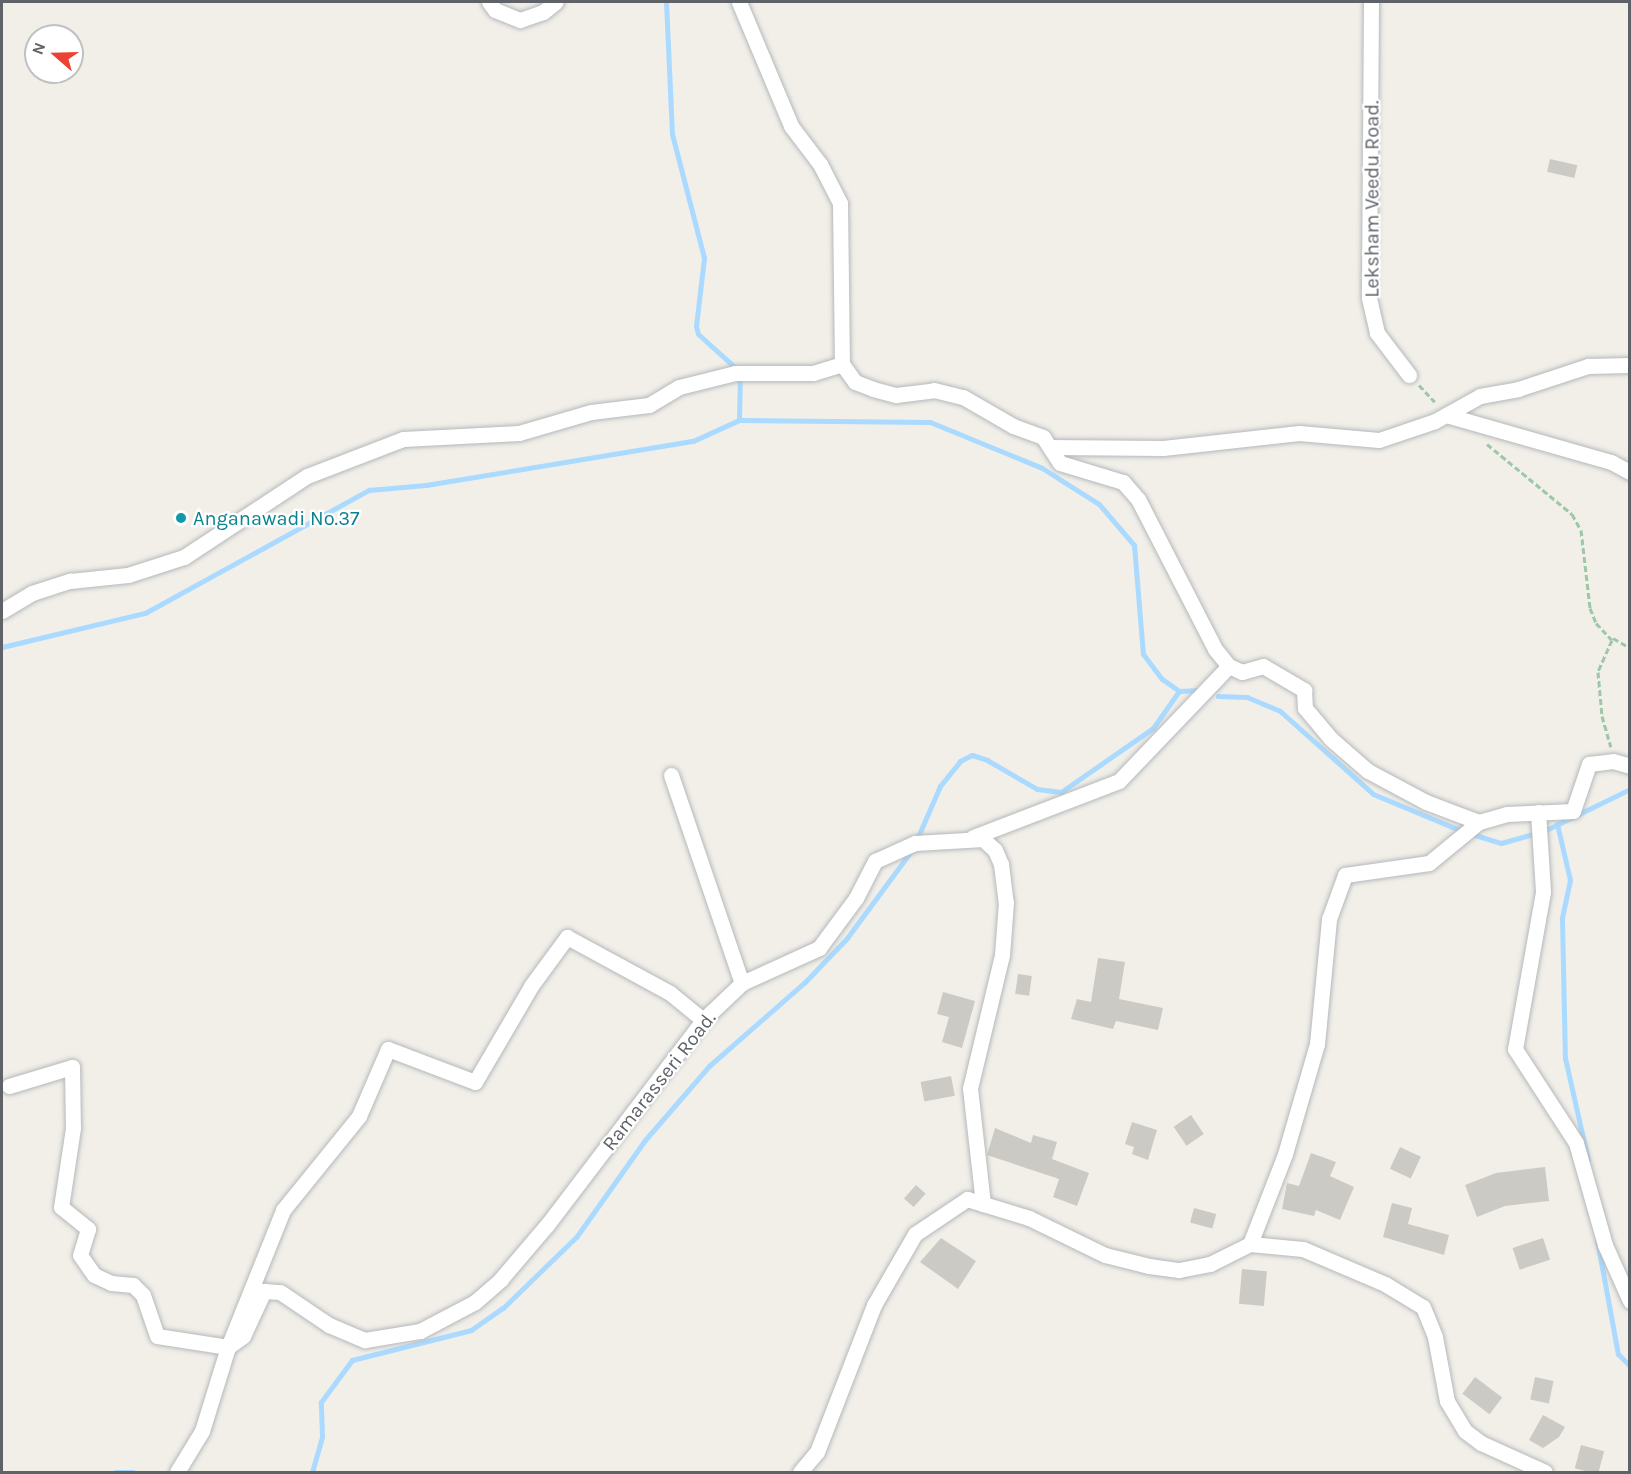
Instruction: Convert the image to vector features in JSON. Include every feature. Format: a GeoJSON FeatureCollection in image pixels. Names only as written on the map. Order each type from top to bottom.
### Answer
{"type":"FeatureCollection","features":[{"type":"Feature","properties":{"kind":"street"},"geometry":{"type":"LineString","coordinates":[[489,2],[495,10],[520,20],[543,12],[556,2]]}},
{"type":"Feature","properties":{"kind":"street"},"geometry":{"type":"LineString","coordinates":[[740,2],[791,126],[820,164],[840,203],[842,364],[855,382],[896,395],[934,390],[963,398],[1013,426],[1043,437],[1060,463],[1123,483],[1138,499],[1215,649],[1229,666],[1242,672],[1263,666],[1274,670],[1304,690],[1305,708],[1311,716],[1368,771],[1452,814],[1479,822],[1538,812],[1573,811],[1589,764],[1613,761],[1629,766]]}},
{"type":"Feature","properties":{"kind":"street","name":"Leksham Veedu Road."},"geometry":{"type":"LineString","coordinates":[[1371,2],[1369,298],[1377,333],[1409,375]]}},
{"type":"Feature","properties":{"kind":"street"},"geometry":{"type":"LineString","coordinates":[[2,611],[32,593],[70,581],[128,575],[183,557],[307,476],[408,439],[519,433],[591,412],[649,405],[679,387],[740,372],[813,373],[842,364]]}},
{"type":"Feature","properties":{"kind":"street"},"geometry":{"type":"LineString","coordinates":[[1050,447],[1163,448],[1299,433],[1379,440],[1446,415],[1480,396],[1518,389],[1588,366],[1629,365]]}},
{"type":"Feature","properties":{"kind":"street"},"geometry":{"type":"LineString","coordinates":[[1446,415],[1611,462],[1629,472]]}},
{"type":"Feature","properties":{"kind":"street","name":"Ramarasseri Road."},"geometry":{"type":"LineString","coordinates":[[228,1347],[243,1336],[264,1291],[280,1292],[329,1324],[365,1340],[420,1331],[475,1302],[501,1279],[547,1225],[703,1020],[742,982],[819,948],[856,898],[879,858],[907,845],[973,837],[1119,781],[1229,666]]}},
{"type":"Feature","properties":{"kind":"street"},"geometry":{"type":"LineString","coordinates":[[671,775],[742,982]]}},
{"type":"Feature","properties":{"kind":"street"},"geometry":{"type":"LineString","coordinates":[[1538,812],[1543,892],[1515,1049],[1576,1143],[1605,1245],[1629,1301]]}},
{"type":"Feature","properties":{"kind":"street"},"geometry":{"type":"LineString","coordinates":[[1250,1244],[1285,1154],[1317,1044],[1329,919],[1346,875],[1429,863],[1479,822]]}},
{"type":"Feature","properties":{"kind":"street"},"geometry":{"type":"LineString","coordinates":[[973,837],[988,844],[999,856],[1006,902],[1002,955],[970,1088],[983,1204]]}},
{"type":"Feature","properties":{"kind":"street"},"geometry":{"type":"LineString","coordinates":[[177,1473],[202,1431],[228,1347],[284,1210],[359,1116],[388,1049],[475,1082],[531,986],[567,937],[670,993],[703,1020]]}},
{"type":"Feature","properties":{"kind":"street"},"geometry":{"type":"LineString","coordinates":[[9,1086],[72,1067],[73,1128],[61,1207],[88,1229],[80,1255],[94,1275],[111,1283],[133,1285],[143,1295],[157,1336],[228,1347]]}},
{"type":"Feature","properties":{"kind":"street"},"geometry":{"type":"LineString","coordinates":[[809,1469],[874,1305],[915,1234],[967,1199],[1029,1218],[1105,1255],[1168,1269],[1210,1264],[1250,1244],[1303,1249],[1385,1284],[1423,1307],[1435,1337],[1447,1401],[1465,1431],[1481,1443],[1545,1473]]}},
{"type":"Feature","properties":{"kind":"path"},"geometry":{"type":"LineString","coordinates":[[1409,375],[1446,415]]}},
{"type":"Feature","properties":{"kind":"path"},"geometry":{"type":"LineString","coordinates":[[1482,440],[1572,514],[1581,530],[1590,608],[1596,623],[1612,639],[1598,672],[1602,716],[1613,761]]}},
{"type":"Feature","properties":{"kind":"path"},"geometry":{"type":"LineString","coordinates":[[1613,638],[1629,648]]}},
{"type":"Feature","properties":{"kind":"building"},"geometry":{"type":"Polygon","coordinates":[[[1550,159],[1577,165],[1574,178],[1547,172],[1550,159]]]}},
{"type":"Feature","properties":{"kind":"building"},"geometry":{"type":"Polygon","coordinates":[[[1098,958],[1125,962],[1119,999],[1163,1008],[1158,1030],[1116,1021],[1113,1029],[1071,1019],[1077,999],[1091,1002],[1098,958]]]}},
{"type":"Feature","properties":{"kind":"building"},"geometry":{"type":"Polygon","coordinates":[[[1018,974],[1032,976],[1029,996],[1015,994],[1018,974]]]}},
{"type":"Feature","properties":{"kind":"building"},"geometry":{"type":"Polygon","coordinates":[[[943,992],[975,1001],[962,1048],[942,1042],[949,1017],[937,1014],[943,992]]]}},
{"type":"Feature","properties":{"kind":"building"},"geometry":{"type":"Polygon","coordinates":[[[951,1076],[955,1096],[924,1102],[921,1082],[951,1076]]]}},
{"type":"Feature","properties":{"kind":"building"},"geometry":{"type":"Polygon","coordinates":[[[1191,1115],[1204,1134],[1186,1146],[1174,1127],[1191,1115]]]}},
{"type":"Feature","properties":{"kind":"building"},"geometry":{"type":"Polygon","coordinates":[[[1132,1122],[1157,1130],[1148,1160],[1132,1154],[1134,1147],[1125,1144],[1132,1122]]]}},
{"type":"Feature","properties":{"kind":"building"},"geometry":{"type":"Polygon","coordinates":[[[995,1128],[1031,1143],[1033,1135],[1057,1142],[1052,1159],[1089,1173],[1077,1206],[1053,1197],[1059,1179],[987,1155],[995,1128]]]}},
{"type":"Feature","properties":{"kind":"building"},"geometry":{"type":"Polygon","coordinates":[[[1400,1147],[1421,1157],[1411,1178],[1390,1169],[1400,1147]]]}},
{"type":"Feature","properties":{"kind":"building"},"geometry":{"type":"Polygon","coordinates":[[[1311,1153],[1336,1162],[1330,1176],[1354,1187],[1340,1220],[1316,1210],[1314,1216],[1282,1209],[1287,1183],[1299,1186],[1311,1153]]]}},
{"type":"Feature","properties":{"kind":"building"},"geometry":{"type":"Polygon","coordinates":[[[1545,1167],[1549,1201],[1505,1206],[1477,1217],[1465,1185],[1496,1173],[1545,1167]]]}},
{"type":"Feature","properties":{"kind":"building"},"geometry":{"type":"Polygon","coordinates":[[[916,1185],[926,1194],[914,1207],[904,1198],[916,1185]]]}},
{"type":"Feature","properties":{"kind":"building"},"geometry":{"type":"Polygon","coordinates":[[[1392,1203],[1412,1208],[1408,1224],[1449,1235],[1444,1255],[1383,1237],[1392,1203]]]}},
{"type":"Feature","properties":{"kind":"building"},"geometry":{"type":"Polygon","coordinates":[[[1194,1208],[1216,1214],[1212,1228],[1190,1222],[1194,1208]]]}},
{"type":"Feature","properties":{"kind":"building"},"geometry":{"type":"Polygon","coordinates":[[[941,1238],[976,1261],[958,1289],[920,1262],[941,1238]]]}},
{"type":"Feature","properties":{"kind":"building"},"geometry":{"type":"Polygon","coordinates":[[[1543,1238],[1550,1260],[1520,1270],[1513,1248],[1543,1238]]]}},
{"type":"Feature","properties":{"kind":"building"},"geometry":{"type":"Polygon","coordinates":[[[1242,1269],[1267,1271],[1264,1306],[1239,1304],[1242,1269]]]}},
{"type":"Feature","properties":{"kind":"building"},"geometry":{"type":"Polygon","coordinates":[[[1475,1377],[1502,1397],[1490,1414],[1462,1394],[1475,1377]]]}},
{"type":"Feature","properties":{"kind":"building"},"geometry":{"type":"Polygon","coordinates":[[[1535,1377],[1554,1381],[1549,1403],[1530,1399],[1535,1377]]]}},
{"type":"Feature","properties":{"kind":"building"},"geometry":{"type":"Polygon","coordinates":[[[1543,1415],[1565,1427],[1559,1437],[1543,1448],[1529,1440],[1543,1415]]]}},
{"type":"Feature","properties":{"kind":"building"},"geometry":{"type":"Polygon","coordinates":[[[1581,1445],[1604,1451],[1599,1472],[1575,1468],[1581,1445]]]}},
{"type":"Feature","properties":{"kind":"waterway"},"geometry":{"type":"LineString","coordinates":[[666,2],[672,134],[704,258],[696,326],[698,334],[740,372],[739,420]]}},
{"type":"Feature","properties":{"kind":"waterway"},"geometry":{"type":"LineString","coordinates":[[2,647],[145,613],[369,490],[426,485],[693,441],[739,420],[930,422],[1042,468],[1099,504],[1134,545],[1143,654],[1162,679],[1179,691],[1200,690]]}},
{"type":"Feature","properties":{"kind":"waterway"},"geometry":{"type":"LineString","coordinates":[[917,839],[940,786],[960,761],[972,755],[987,760],[1037,789],[1061,792],[1153,728],[1179,691]]}},
{"type":"Feature","properties":{"kind":"waterway"},"geometry":{"type":"LineString","coordinates":[[1218,696],[1247,697],[1280,711],[1373,794],[1462,831],[1501,843],[1544,831],[1630,789]]}},
{"type":"Feature","properties":{"kind":"waterway"},"geometry":{"type":"LineString","coordinates":[[1557,824],[1570,880],[1562,919],[1565,1058],[1588,1160]]}},
{"type":"Feature","properties":{"kind":"waterway"},"geometry":{"type":"LineString","coordinates":[[312,1472],[322,1436],[321,1402],[352,1360],[471,1330],[503,1308],[577,1236],[645,1140],[709,1066],[805,982],[847,938],[914,847]]}},
{"type":"Feature","properties":{"kind":"waterway"},"geometry":{"type":"LineString","coordinates":[[1597,1240],[1618,1354],[1630,1366]]}},
{"type":"Feature","properties":{"kind":"waterway"},"geometry":{"type":"LineString","coordinates":[[115,1472],[133,1472]]}},
{"type":"Feature","properties":{"kind":"place","name":"Anganawadi No.37"},"geometry":{"type":"Point","coordinates":[181,518]}}]}
